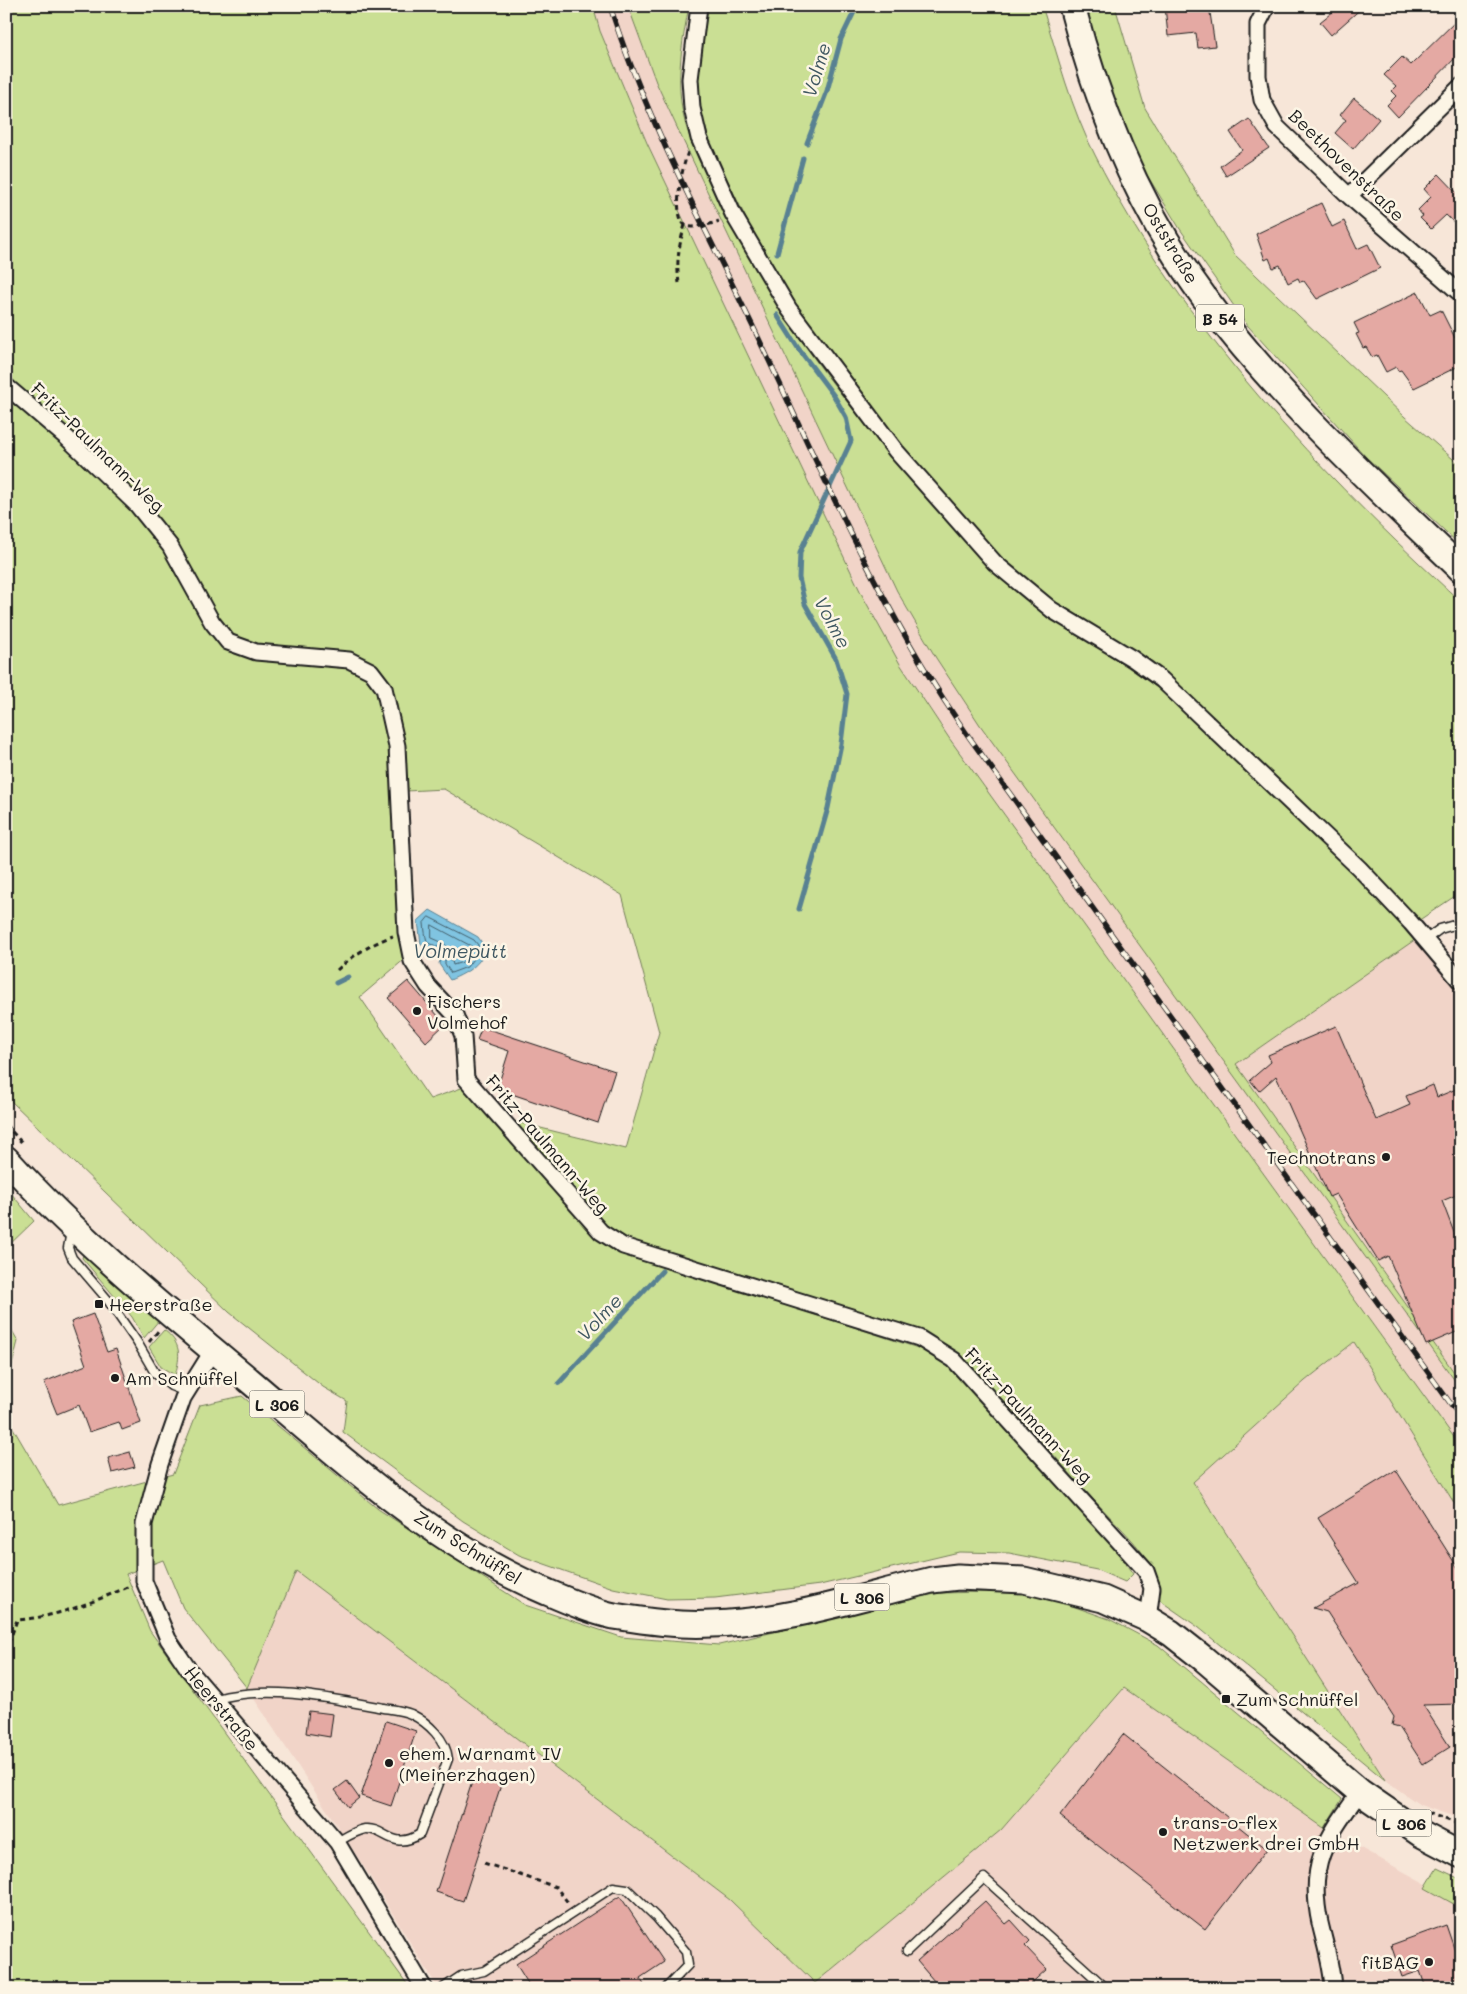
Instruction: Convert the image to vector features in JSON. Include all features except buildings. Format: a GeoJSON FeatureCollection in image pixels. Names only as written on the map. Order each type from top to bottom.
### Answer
{"type":"FeatureCollection","features":[{"type":"Feature","properties":{"kind":"main road","name":"Oststraße"},"geometry":{"type":"LineString","coordinates":[[1072,6],[1084,52],[1117,144],[1167,241],[1203,296],[1251,358],[1332,446],[1461,569]]}},
{"type":"Feature","properties":{"kind":"main road","name":"L 306"},"geometry":{"type":"LineString","coordinates":[[16,1153],[29,1184],[213,1350]]}},
{"type":"Feature","properties":{"kind":"main road","name":"Zum Schnüffel"},"geometry":{"type":"LineString","coordinates":[[213,1350],[342,1459],[449,1540],[508,1576],[563,1599],[611,1615],[665,1623],[712,1624],[758,1620],[932,1580],[981,1577],[1024,1580],[1103,1599],[1148,1619],[1171,1633],[1360,1792],[1404,1823],[1457,1852]]}},
{"type":"Feature","properties":{"kind":"street"},"geometry":{"type":"LineString","coordinates":[[699,6],[690,78],[692,108],[699,138],[733,214],[789,310],[896,451],[969,536],[1023,588],[1052,610],[1133,659],[1162,680],[1359,868],[1411,923],[1461,982]]}},
{"type":"Feature","properties":{"kind":"street","name":"Beethovenstraße"},"geometry":{"type":"LineString","coordinates":[[1267,6],[1258,24],[1256,51],[1258,76],[1262,100],[1277,127],[1349,196],[1461,294]]}},
{"type":"Feature","properties":{"kind":"street"},"geometry":{"type":"LineString","coordinates":[[1349,196],[1461,86]]}},
{"type":"Feature","properties":{"kind":"street","name":"Fritz-Paulmann-Weg"},"geometry":{"type":"LineString","coordinates":[[6,386],[67,438],[137,505],[170,546],[212,622],[228,642],[256,652],[349,660],[371,671],[384,688],[397,746],[406,932],[412,961],[428,986],[455,1015],[463,1036],[466,1079],[601,1232],[623,1246],[919,1338],[954,1360],[1146,1571],[1152,1588],[1148,1619]]}},
{"type":"Feature","properties":{"kind":"street","name":"Heerstraße"},"geometry":{"type":"LineString","coordinates":[[213,1350],[186,1392],[160,1464],[144,1524],[144,1581],[168,1639],[189,1670],[216,1699],[337,1842],[424,1988]]}},
{"type":"Feature","properties":{"kind":"street"},"geometry":{"type":"LineString","coordinates":[[1333,1988],[1332,1974],[1319,1920],[1316,1894],[1317,1865],[1329,1834],[1360,1792]]}},
{"type":"Feature","properties":{"kind":"lane"},"geometry":{"type":"LineString","coordinates":[[1425,940],[1440,930],[1461,923]]}},
{"type":"Feature","properties":{"kind":"lane"},"geometry":{"type":"LineString","coordinates":[[77,1228],[68,1242],[72,1258],[106,1299],[137,1342],[155,1374],[171,1386],[186,1392]]}},
{"type":"Feature","properties":{"kind":"lane"},"geometry":{"type":"LineString","coordinates":[[216,1699],[238,1693],[272,1692],[343,1700],[411,1714],[440,1737],[447,1747],[448,1759],[420,1834],[409,1841],[394,1840],[367,1829],[352,1833],[337,1842]]}},
{"type":"Feature","properties":{"kind":"lane"},"geometry":{"type":"LineString","coordinates":[[907,1951],[984,1878],[1106,1988]]}},
{"type":"Feature","properties":{"kind":"lane"},"geometry":{"type":"LineString","coordinates":[[443,1988],[461,1976],[484,1971],[613,1887],[627,1889],[656,1917],[686,1952],[688,1965],[666,1988]]}},
{"type":"Feature","properties":{"kind":"path"},"geometry":{"type":"LineString","coordinates":[[679,283],[678,246],[684,225],[678,210],[679,195],[686,158],[690,148],[699,138]]}},
{"type":"Feature","properties":{"kind":"path"},"geometry":{"type":"LineString","coordinates":[[684,225],[690,227],[717,222],[733,214]]}},
{"type":"Feature","properties":{"kind":"path"},"geometry":{"type":"LineString","coordinates":[[337,970],[347,960],[380,941],[406,932]]}},
{"type":"Feature","properties":{"kind":"path"},"geometry":{"type":"LineString","coordinates":[[6,1125],[16,1153]]}},
{"type":"Feature","properties":{"kind":"path"},"geometry":{"type":"LineString","coordinates":[[6,1651],[17,1620],[43,1618],[84,1606],[144,1581]]}},
{"type":"Feature","properties":{"kind":"path"},"geometry":{"type":"LineString","coordinates":[[484,1863],[556,1887],[576,1912]]}},
{"type":"Feature","properties":{"kind":"shaded area"},"geometry":{"type":"Polygon","coordinates":[[[593,6],[628,6],[656,82],[681,137],[897,591],[936,658],[1461,1389],[1461,1447],[949,738],[900,664],[862,595],[647,143],[600,31],[593,6]]]}},
{"type":"Feature","properties":{"kind":"shaded area"},"geometry":{"type":"Polygon","coordinates":[[[1416,939],[1461,992],[1461,1382],[1236,1064],[1416,939]]]}},
{"type":"Feature","properties":{"kind":"shaded area"},"geometry":{"type":"Polygon","coordinates":[[[1354,1342],[1461,1514],[1461,1819],[1420,1805],[1385,1780],[1193,1482],[1305,1381],[1354,1342]]]}},
{"type":"Feature","properties":{"kind":"shaded area"},"geometry":{"type":"Polygon","coordinates":[[[296,1571],[730,1900],[815,1983],[1001,1830],[1125,1688],[1324,1828],[1461,1903],[1461,1988],[432,1988],[436,1985],[366,1870],[247,1688],[296,1571]]]}},
{"type":"Feature","properties":{"kind":"green space"},"geometry":{"type":"Polygon","coordinates":[[[9,6],[593,6],[600,31],[647,143],[862,595],[900,664],[949,738],[1461,1447],[1461,1514],[1354,1342],[1305,1381],[1193,1482],[1385,1780],[1198,1627],[1162,1602],[1159,1598],[1159,1584],[1156,1575],[1136,1545],[1007,1404],[950,1353],[678,1270],[921,1349],[957,1370],[986,1397],[1113,1546],[1133,1574],[1125,1582],[1097,1570],[1009,1553],[959,1552],[820,1585],[715,1598],[667,1599],[613,1588],[519,1555],[463,1521],[343,1432],[347,1401],[323,1387],[229,1312],[6,1095],[6,11],[9,6]],[[444,789],[406,791],[413,952],[360,997],[430,1099],[467,1086],[496,1117],[626,1149],[659,1032],[622,895],[444,789]]]}},
{"type":"Feature","properties":{"kind":"green space"},"geometry":{"type":"Polygon","coordinates":[[[628,6],[689,6],[681,54],[680,90],[687,130],[692,144],[710,183],[747,251],[789,322],[835,387],[885,448],[962,538],[997,574],[1046,614],[1125,665],[1164,693],[1352,872],[1416,939],[1236,1064],[1461,1382],[1461,1389],[980,725],[936,658],[897,591],[681,136],[656,82],[628,6]]]}},
{"type":"Feature","properties":{"kind":"green space"},"geometry":{"type":"Polygon","coordinates":[[[708,6],[1042,6],[1065,82],[1086,137],[1130,219],[1169,280],[1212,339],[1306,449],[1356,502],[1461,602],[1461,892],[1418,921],[1355,854],[1170,678],[1051,601],[1011,569],[976,533],[899,443],[818,341],[767,262],[712,148],[701,113],[698,82],[708,6]]]}},
{"type":"Feature","properties":{"kind":"green space"},"geometry":{"type":"Polygon","coordinates":[[[1082,6],[1115,6],[1145,108],[1235,255],[1405,417],[1461,466],[1461,546],[1366,457],[1248,326],[1180,229],[1125,139],[1082,6]]]}},
{"type":"Feature","properties":{"kind":"green space"},"geometry":{"type":"Polygon","coordinates":[[[6,1187],[34,1221],[6,1248],[6,1187]]]}},
{"type":"Feature","properties":{"kind":"green space"},"geometry":{"type":"Polygon","coordinates":[[[85,1249],[160,1319],[144,1338],[132,1317],[82,1258],[85,1249]]]}},
{"type":"Feature","properties":{"kind":"green space"},"geometry":{"type":"Polygon","coordinates":[[[6,1320],[18,1341],[6,1389],[6,1320]]]}},
{"type":"Feature","properties":{"kind":"green space"},"geometry":{"type":"Polygon","coordinates":[[[164,1330],[177,1345],[179,1355],[175,1375],[161,1367],[149,1347],[164,1330]]]}},
{"type":"Feature","properties":{"kind":"green space"},"geometry":{"type":"Polygon","coordinates":[[[242,1396],[378,1509],[525,1605],[621,1637],[719,1645],[939,1593],[1030,1591],[1109,1619],[1158,1645],[1342,1799],[1324,1828],[1124,1688],[1001,1830],[815,1983],[730,1900],[296,1571],[247,1688],[183,1608],[163,1560],[126,1574],[150,1631],[410,1988],[6,1988],[6,1416],[58,1505],[173,1474],[200,1405],[242,1396]]]}},
{"type":"Feature","properties":{"kind":"green space"},"geometry":{"type":"Polygon","coordinates":[[[1437,1868],[1461,1879],[1461,1908],[1425,1888],[1437,1868]]]}},
{"type":"Feature","properties":{"kind":"water","name":"Volmepütt"},"geometry":{"type":"Polygon","coordinates":[[[430,910],[478,937],[482,945],[483,952],[477,964],[450,980],[439,964],[441,956],[437,951],[427,951],[421,944],[418,921],[430,910]]]}},
{"type":"Feature","properties":{"kind":"waterway","name":"Volme"},"geometry":{"type":"LineString","coordinates":[[807,143],[827,91],[841,39],[857,6]]}},
{"type":"Feature","properties":{"kind":"waterway","name":"Volme"},"geometry":{"type":"LineString","coordinates":[[777,253],[803,158]]}},
{"type":"Feature","properties":{"kind":"waterway","name":"Volme"},"geometry":{"type":"LineString","coordinates":[[777,315],[798,348],[834,396],[846,417],[851,441],[800,552],[799,578],[805,604],[836,659],[847,694],[841,744],[828,808],[799,909]]}},
{"type":"Feature","properties":{"kind":"waterway","name":"Volme"},"geometry":{"type":"LineString","coordinates":[[336,983],[348,977]]}},
{"type":"Feature","properties":{"kind":"waterway","name":"Volme"},"geometry":{"type":"LineString","coordinates":[[559,1383],[662,1271]]}},
{"type":"Feature","properties":{"kind":"railway"},"geometry":{"type":"LineString","coordinates":[[610,6],[641,90],[678,173],[854,540],[908,641],[969,737],[1461,1418]]}},
{"type":"Feature","properties":{"kind":"place","name":"Fischers Volmehof"},"geometry":{"type":"Point","coordinates":[417,1011]}},
{"type":"Feature","properties":{"kind":"place","name":"Technotrans"},"geometry":{"type":"Point","coordinates":[1386,1157]}},
{"type":"Feature","properties":{"kind":"place","name":"Heerstraße"},"geometry":{"type":"Point","coordinates":[99,1304]}},
{"type":"Feature","properties":{"kind":"place","name":"Am Schnüffel"},"geometry":{"type":"Point","coordinates":[115,1378]}},
{"type":"Feature","properties":{"kind":"place","name":"Zum Schnüffel"},"geometry":{"type":"Point","coordinates":[1226,1699]}},
{"type":"Feature","properties":{"kind":"place","name":"ehem. Warnamt IV (Meinerzhagen)"},"geometry":{"type":"Point","coordinates":[389,1763]}},
{"type":"Feature","properties":{"kind":"place","name":"trans-o-flex Netzwerk drei GmbH"},"geometry":{"type":"Point","coordinates":[1163,1832]}},
{"type":"Feature","properties":{"kind":"place","name":"fitBAG"},"geometry":{"type":"Point","coordinates":[1429,1962]}}]}
